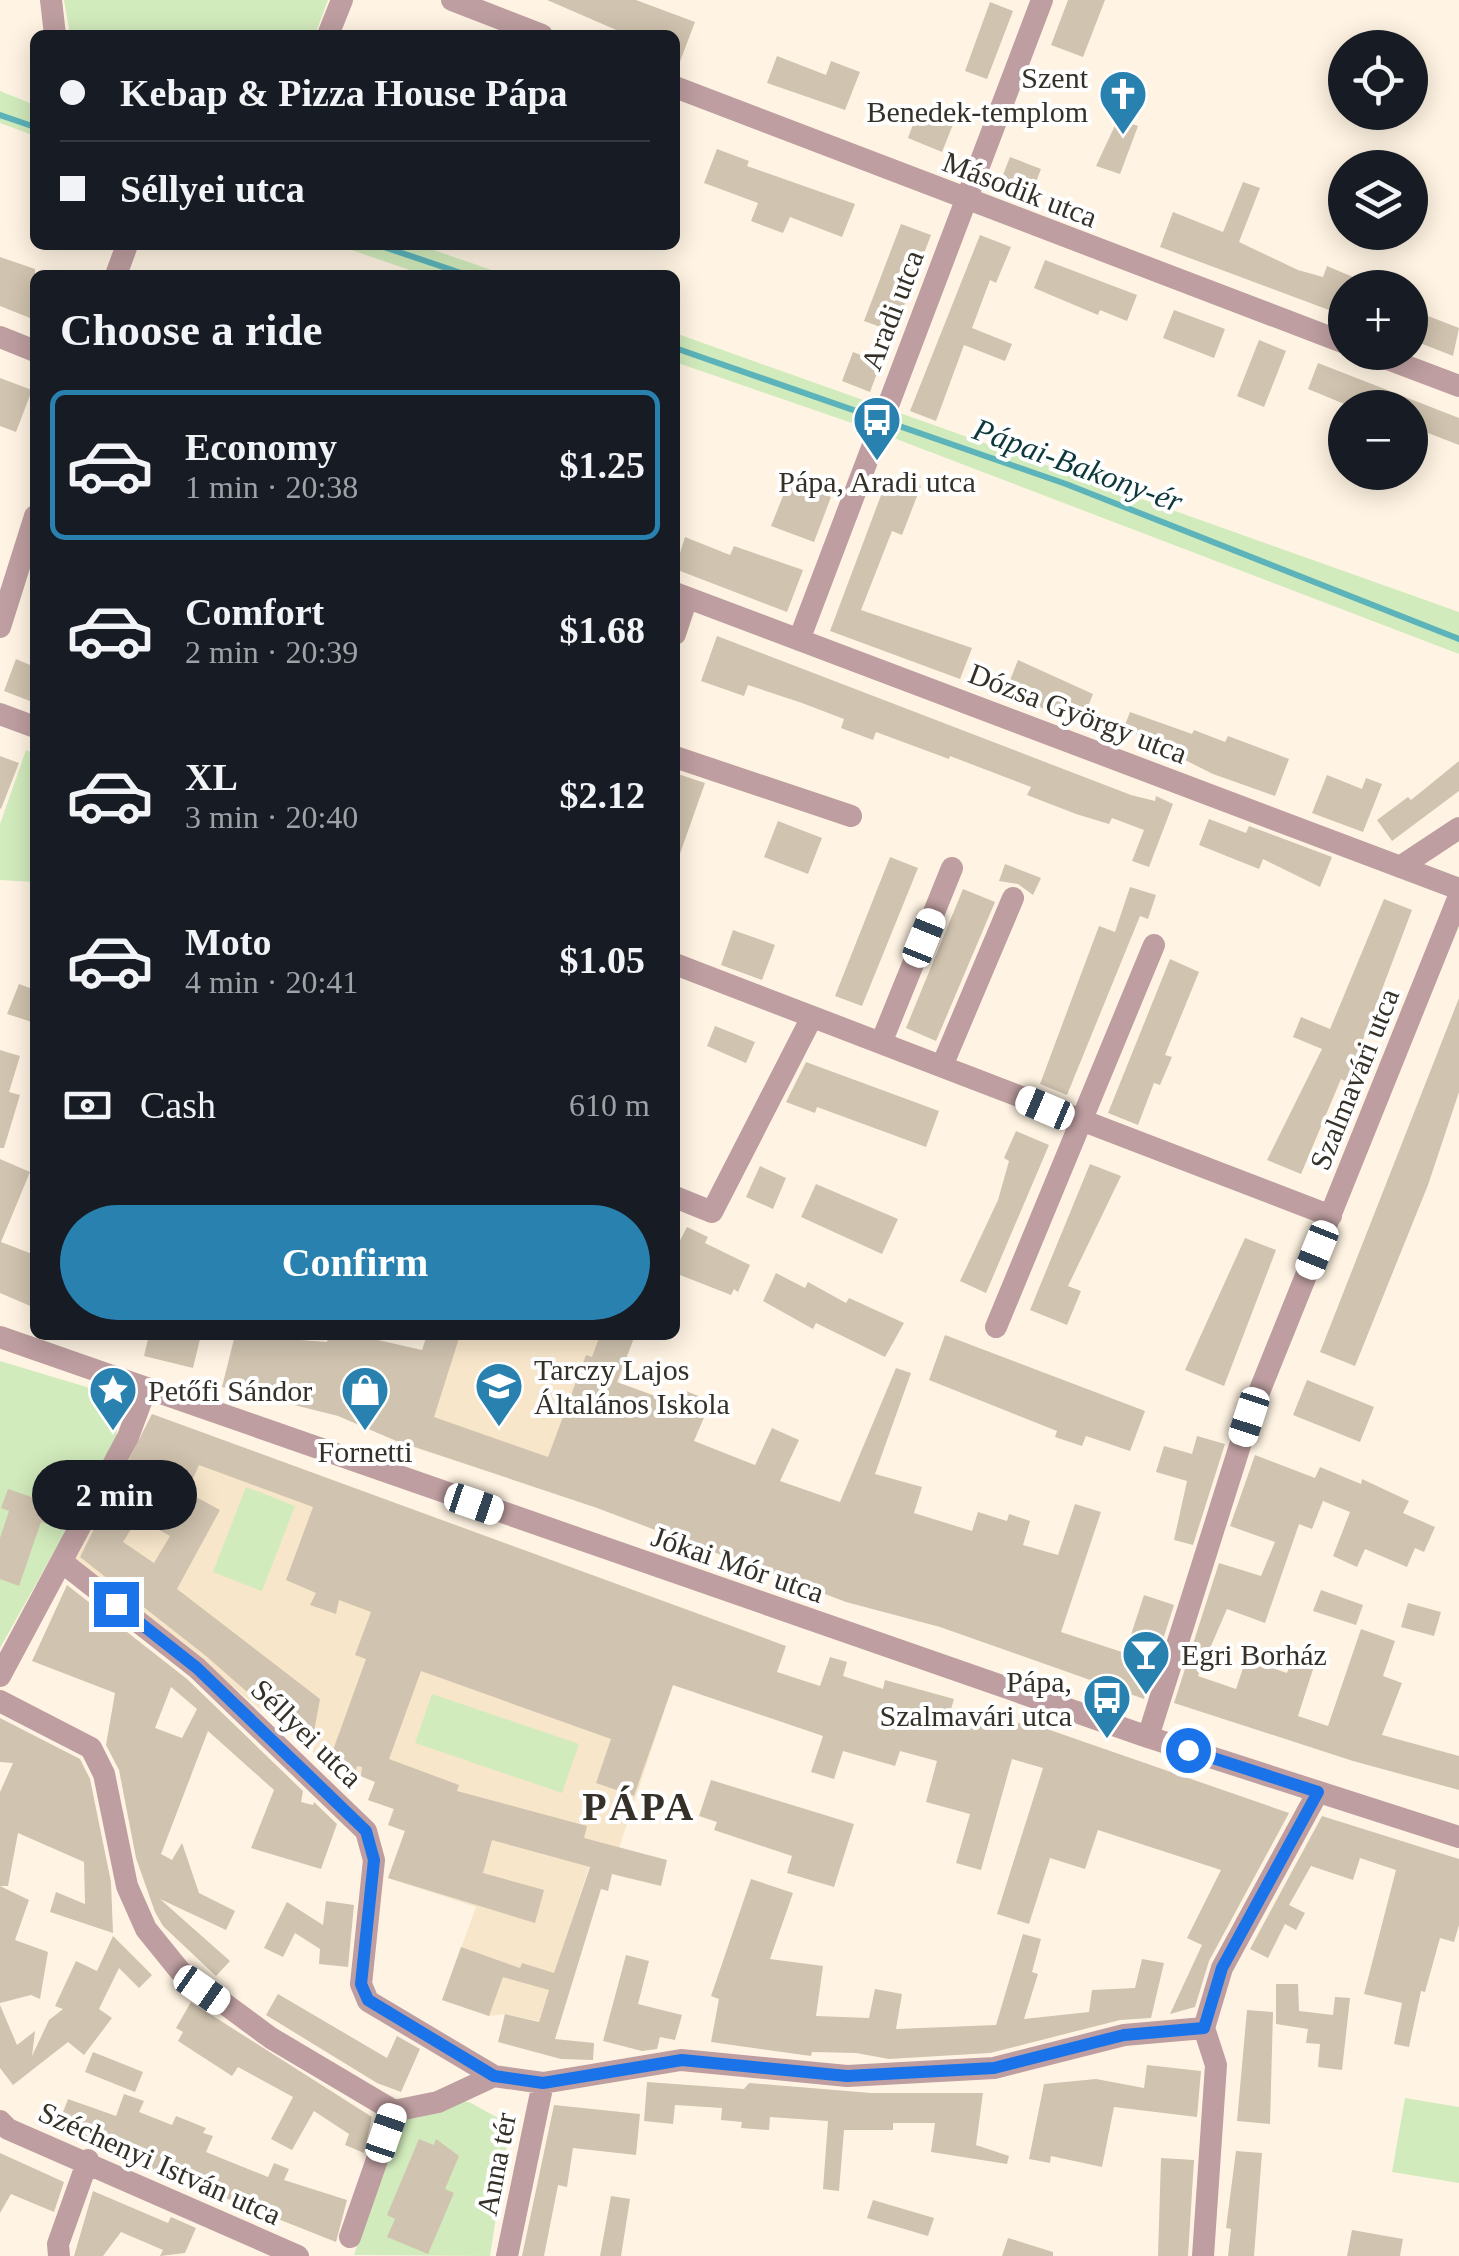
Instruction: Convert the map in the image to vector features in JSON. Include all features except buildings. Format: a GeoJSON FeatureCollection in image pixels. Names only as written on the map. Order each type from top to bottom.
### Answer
{"type":"FeatureCollection","features":[{"type":"Feature","properties":{"kind":"street"},"geometry":{"type":"LineString","coordinates":[[51,0],[54,30]]}},
{"type":"Feature","properties":{"kind":"street"},"geometry":{"type":"LineString","coordinates":[[330,30],[342,0]]}},
{"type":"Feature","properties":{"kind":"street"},"geometry":{"type":"LineString","coordinates":[[452,0],[529,30]]}},
{"type":"Feature","properties":{"kind":"street","name":"Aradi utca"},"geometry":{"type":"LineString","coordinates":[[799,640],[1042,0]]}},
{"type":"Feature","properties":{"kind":"street","name":"Második utca"},"geometry":{"type":"LineString","coordinates":[[680,89],[1328,338]]}},
{"type":"Feature","properties":{"kind":"street"},"geometry":{"type":"LineString","coordinates":[[0,337],[30,349]]}},
{"type":"Feature","properties":{"kind":"street"},"geometry":{"type":"LineString","coordinates":[[1417,370],[1459,386]]}},
{"type":"Feature","properties":{"kind":"street"},"geometry":{"type":"LineString","coordinates":[[0,627],[30,532]]}},
{"type":"Feature","properties":{"kind":"street","name":"Dózsa György utca"},"geometry":{"type":"LineString","coordinates":[[681,596],[1400,866],[1459,893]]}},
{"type":"Feature","properties":{"kind":"street"},"geometry":{"type":"LineString","coordinates":[[0,714],[30,725]]}},
{"type":"Feature","properties":{"kind":"street"},"geometry":{"type":"LineString","coordinates":[[680,759],[851,816]]}},
{"type":"Feature","properties":{"kind":"street"},"geometry":{"type":"LineString","coordinates":[[1400,866],[1459,828]]}},
{"type":"Feature","properties":{"kind":"street"},"geometry":{"type":"LineString","coordinates":[[881,1043],[952,868]]}},
{"type":"Feature","properties":{"kind":"street","name":"Szalmavári utca"},"geometry":{"type":"LineString","coordinates":[[1148,1737],[1249,1417],[1459,893]]}},
{"type":"Feature","properties":{"kind":"street"},"geometry":{"type":"LineString","coordinates":[[942,1066],[1013,898]]}},
{"type":"Feature","properties":{"kind":"street"},"geometry":{"type":"LineString","coordinates":[[996,1327],[1154,945]]}},
{"type":"Feature","properties":{"kind":"street"},"geometry":{"type":"LineString","coordinates":[[680,966],[1331,1216]]}},
{"type":"Feature","properties":{"kind":"street"},"geometry":{"type":"LineString","coordinates":[[680,1198],[712,1212],[812,1017]]}},
{"type":"Feature","properties":{"kind":"street","name":"Jókai Mór utca"},"geometry":{"type":"LineString","coordinates":[[0,1337],[145,1391],[1148,1737],[1459,1837]]}},
{"type":"Feature","properties":{"kind":"street"},"geometry":{"type":"LineString","coordinates":[[0,1676],[128,1437],[145,1391]]}},
{"type":"Feature","properties":{"kind":"street","name":"Séllyei utca"},"geometry":{"type":"LineString","coordinates":[[62,1562],[197,1668],[366,1831],[374,1860],[361,1984],[368,2000],[430,2039]]}},
{"type":"Feature","properties":{"kind":"street"},"geometry":{"type":"LineString","coordinates":[[0,1701],[92,1748],[104,1774],[127,1886],[146,1929],[180,1971],[271,2038],[394,2110],[350,2237]]}},
{"type":"Feature","properties":{"kind":"street"},"geometry":{"type":"LineString","coordinates":[[1203,2256],[1216,2065],[1204,2028],[1222,1968],[1318,1792]]}},
{"type":"Feature","properties":{"kind":"street","name":"Anna tér"},"geometry":{"type":"LineString","coordinates":[[430,2039],[494,2076],[543,2083],[682,2060],[847,2076],[994,2068],[1124,2035],[1204,2028]]}},
{"type":"Feature","properties":{"kind":"street","name":"Anna tér"},"geometry":{"type":"LineString","coordinates":[[394,2110],[438,2102],[494,2076]]}},
{"type":"Feature","properties":{"kind":"street","name":"Anna tér"},"geometry":{"type":"LineString","coordinates":[[507,2256],[543,2083]]}},
{"type":"Feature","properties":{"kind":"street","name":"Széchenyi István utca"},"geometry":{"type":"LineString","coordinates":[[0,2120],[8,2129],[88,2160],[298,2256]]}},
{"type":"Feature","properties":{"kind":"street"},"geometry":{"type":"LineString","coordinates":[[60,2256],[58,2244],[88,2160]]}},
{"type":"Feature","properties":{"kind":"shaded area","name":"Tarczy Lajos Általános Iskola"},"geometry":{"type":"Polygon","coordinates":[[[425,1340],[633,1340],[576,1500],[394,1441],[425,1340]]]}},
{"type":"Feature","properties":{"kind":"shaded area"},"geometry":{"type":"Polygon","coordinates":[[[152,1414],[771,1640],[746,1710],[673,1685],[619,1848],[597,1842],[539,2021],[505,2014],[489,2016],[442,2000],[476,1907],[388,1878],[405,1831],[388,1825],[393,1809],[368,1800],[375,1782],[328,1764],[75,1559],[152,1414]]]}},
{"type":"Feature","properties":{"kind":"green space"},"geometry":{"type":"Polygon","coordinates":[[[64,0],[328,0],[317,30],[69,30],[64,0]]]}},
{"type":"Feature","properties":{"kind":"green space"},"geometry":{"type":"Polygon","coordinates":[[[0,91],[30,103],[30,134],[0,123],[0,91]]]}},
{"type":"Feature","properties":{"kind":"green space"},"geometry":{"type":"Polygon","coordinates":[[[352,250],[434,250],[492,270],[410,270],[352,250]]]}},
{"type":"Feature","properties":{"kind":"green space"},"geometry":{"type":"Polygon","coordinates":[[[680,335],[1459,612],[1459,654],[878,432],[680,364],[680,335]]]}},
{"type":"Feature","properties":{"kind":"green space"},"geometry":{"type":"Polygon","coordinates":[[[26,750],[30,752],[30,882],[0,880],[0,824],[26,750]]]}},
{"type":"Feature","properties":{"kind":"green space"},"geometry":{"type":"Polygon","coordinates":[[[0,1361],[120,1397],[116,1442],[0,1648],[0,1361]]]}},
{"type":"Feature","properties":{"kind":"green space"},"geometry":{"type":"Polygon","coordinates":[[[246,1487],[295,1506],[262,1591],[213,1572],[246,1487]]]}},
{"type":"Feature","properties":{"kind":"green space"},"geometry":{"type":"Polygon","coordinates":[[[432,1694],[579,1744],[562,1793],[415,1743],[432,1694]]]}},
{"type":"Feature","properties":{"kind":"green space"},"geometry":{"type":"Polygon","coordinates":[[[1405,2098],[1459,2107],[1459,2183],[1392,2172],[1405,2098]]]}},
{"type":"Feature","properties":{"kind":"green space"},"geometry":{"type":"Polygon","coordinates":[[[455,2101],[469,2102],[502,2120],[508,2139],[490,2256],[354,2255],[400,2119],[455,2101]]]}},
{"type":"Feature","properties":{"kind":"waterway","name":"Pápai-Bakony-ér"},"geometry":{"type":"LineString","coordinates":[[0,115],[30,125]]}},
{"type":"Feature","properties":{"kind":"waterway","name":"Pápai-Bakony-ér"},"geometry":{"type":"LineString","coordinates":[[393,250],[452,270]]}},
{"type":"Feature","properties":{"kind":"waterway","name":"Pápai-Bakony-ér"},"geometry":{"type":"LineString","coordinates":[[680,350],[1066,484],[1459,639]]}},
{"type":"Feature","properties":{"kind":"place","name":"Szent Benedek-templom"},"geometry":{"type":"Point","coordinates":[1123,136]}},
{"type":"Feature","properties":{"kind":"place","name":"Pápa, Aradi utca"},"geometry":{"type":"Point","coordinates":[877,462]}},
{"type":"Feature","properties":{"kind":"place","name":"Tarczy Lajos Általános Iskola"},"geometry":{"type":"Point","coordinates":[499,1428]}},
{"type":"Feature","properties":{"kind":"place","name":"Petőfi Sándor"},"geometry":{"type":"Point","coordinates":[113,1432]}},
{"type":"Feature","properties":{"kind":"place","name":"Fornetti"},"geometry":{"type":"Point","coordinates":[365,1432]}},
{"type":"Feature","properties":{"kind":"place","name":"Egri Borház"},"geometry":{"type":"Point","coordinates":[1146,1696]}},
{"type":"Feature","properties":{"kind":"place","name":"Pápa, Szalmavári utca"},"geometry":{"type":"Point","coordinates":[1107,1740]}},
{"type":"Feature","properties":{"kind":"district","name":"PÁPA"},"geometry":{"type":"Point","coordinates":[639,1806]}},
{"type":"Feature","properties":{"kind":"route"},"geometry":{"type":"LineString","coordinates":[[116,1604],[197,1668],[366,1831],[374,1860],[361,1984],[368,2000],[494,2076],[543,2083],[682,2060],[847,2076],[994,2068],[1124,2035],[1204,2028],[1222,1968],[1318,1792],[1188,1750]]}}]}
